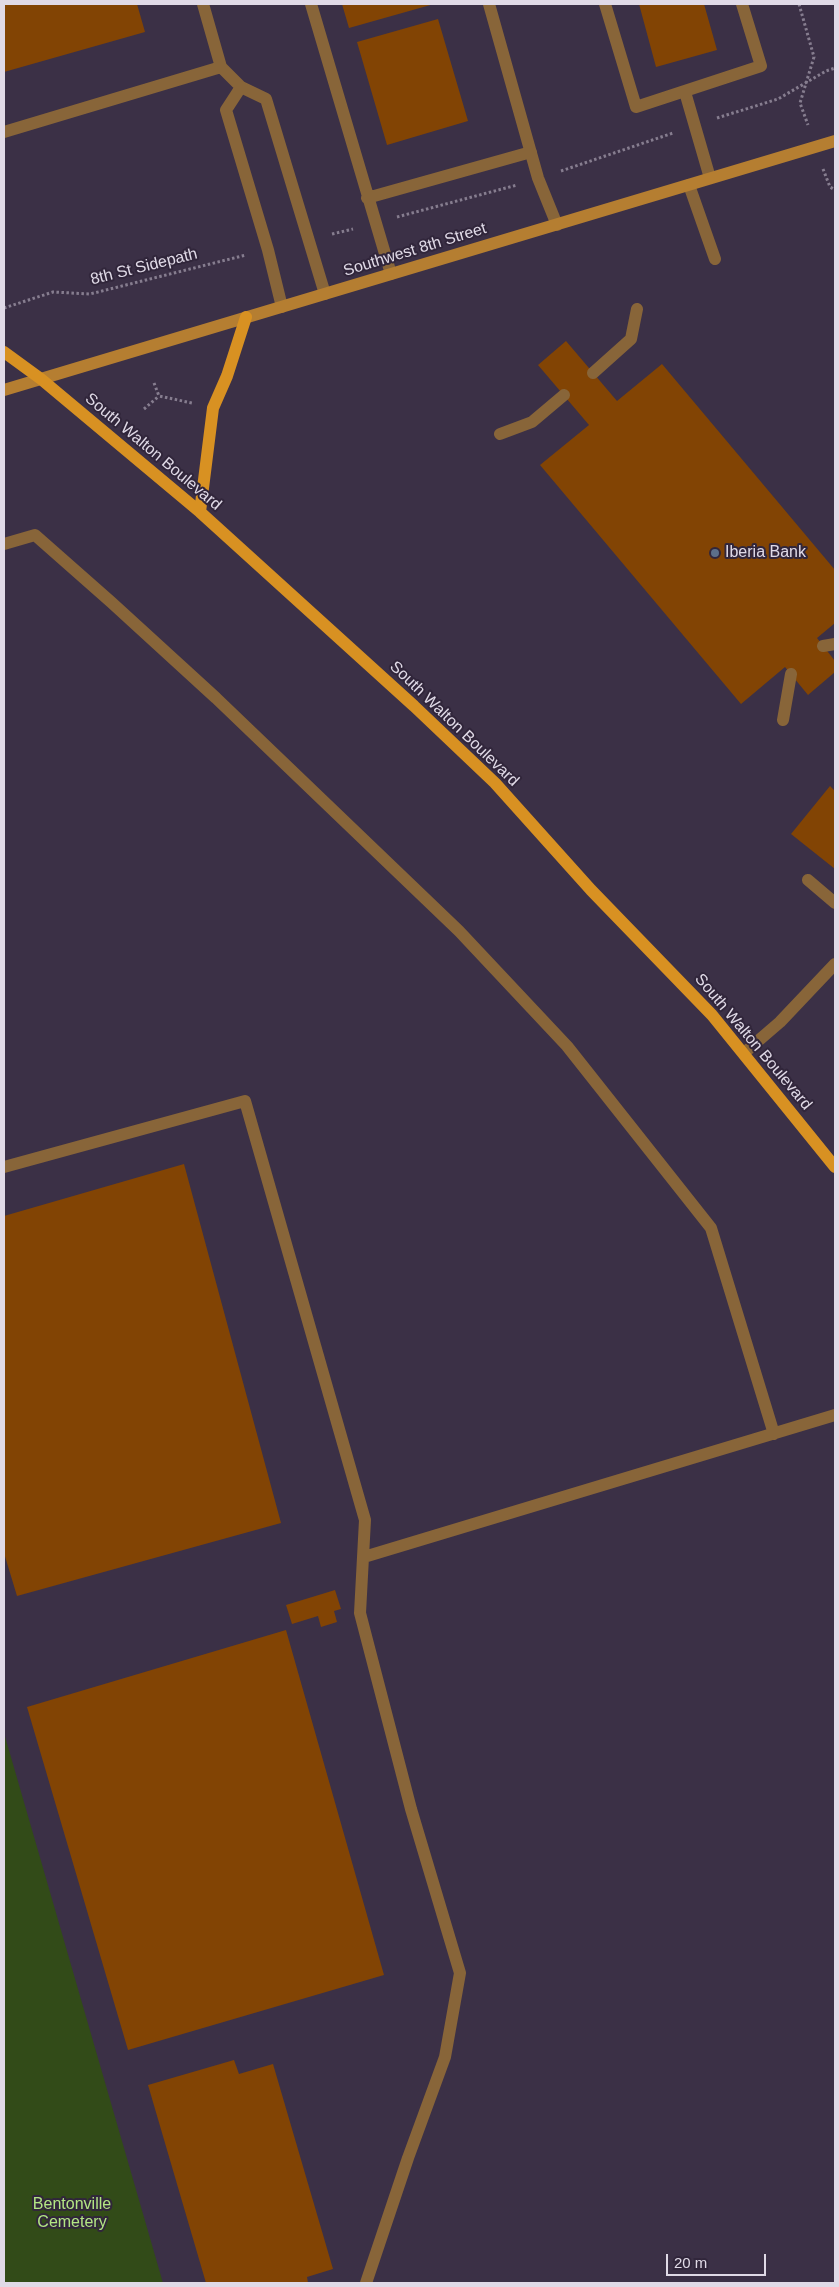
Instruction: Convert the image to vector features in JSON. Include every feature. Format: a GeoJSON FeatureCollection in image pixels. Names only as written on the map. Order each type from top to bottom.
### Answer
{"type":"FeatureCollection","features":[{"type":"Feature","properties":{"kind":"main road","name":"Southwest 8th Street"},"geometry":{"type":"LineString","coordinates":[[4,390],[835,141]]}},
{"type":"Feature","properties":{"kind":"main road"},"geometry":{"type":"LineString","coordinates":[[200,512],[213,408],[227,376],[246,317]]}},
{"type":"Feature","properties":{"kind":"main road","name":"South Walton Boulevard"},"geometry":{"type":"LineString","coordinates":[[4,352],[41,379],[200,512],[414,706],[495,783],[591,890],[712,1015],[835,1167]]}},
{"type":"Feature","properties":{"kind":"lane"},"geometry":{"type":"LineString","coordinates":[[203,4],[221,67],[241,87],[266,99],[325,294]]}},
{"type":"Feature","properties":{"kind":"lane"},"geometry":{"type":"LineString","coordinates":[[311,4],[391,274]]}},
{"type":"Feature","properties":{"kind":"lane"},"geometry":{"type":"LineString","coordinates":[[489,4],[538,178],[557,225]]}},
{"type":"Feature","properties":{"kind":"lane"},"geometry":{"type":"LineString","coordinates":[[605,4],[636,108],[761,66],[742,4]]}},
{"type":"Feature","properties":{"kind":"lane"},"geometry":{"type":"LineString","coordinates":[[4,132],[221,67]]}},
{"type":"Feature","properties":{"kind":"lane"},"geometry":{"type":"LineString","coordinates":[[241,87],[226,110],[268,250],[282,307]]}},
{"type":"Feature","properties":{"kind":"lane"},"geometry":{"type":"LineString","coordinates":[[685,92],[710,178]]}},
{"type":"Feature","properties":{"kind":"lane"},"geometry":{"type":"LineString","coordinates":[[367,198],[531,152]]}},
{"type":"Feature","properties":{"kind":"lane"},"geometry":{"type":"LineString","coordinates":[[689,185],[716,259]]}},
{"type":"Feature","properties":{"kind":"lane"},"geometry":{"type":"LineString","coordinates":[[593,373],[631,339],[637,309]]}},
{"type":"Feature","properties":{"kind":"lane"},"geometry":{"type":"LineString","coordinates":[[500,434],[532,422],[564,395]]}},
{"type":"Feature","properties":{"kind":"lane"},"geometry":{"type":"LineString","coordinates":[[4,544],[35,535],[111,602],[216,698],[452,924],[567,1046],[711,1228],[774,1434]]}},
{"type":"Feature","properties":{"kind":"lane"},"geometry":{"type":"LineString","coordinates":[[783,720],[791,674]]}},
{"type":"Feature","properties":{"kind":"lane"},"geometry":{"type":"LineString","coordinates":[[808,880],[835,903]]}},
{"type":"Feature","properties":{"kind":"lane"},"geometry":{"type":"LineString","coordinates":[[744,1053],[780,1022],[835,964]]}},
{"type":"Feature","properties":{"kind":"lane"},"geometry":{"type":"LineString","coordinates":[[4,1167],[245,1101],[365,1520],[360,1613],[411,1809],[460,1973],[445,2057],[408,2158],[366,2283]]}},
{"type":"Feature","properties":{"kind":"lane"},"geometry":{"type":"LineString","coordinates":[[364,1557],[835,1415]]}},
{"type":"Feature","properties":{"kind":"path"},"geometry":{"type":"LineString","coordinates":[[799,4],[814,57],[808,83],[800,103]]}},
{"type":"Feature","properties":{"kind":"path"},"geometry":{"type":"LineString","coordinates":[[808,83],[826,71],[835,68]]}},
{"type":"Feature","properties":{"kind":"path"},"geometry":{"type":"LineString","coordinates":[[830,187],[835,190]]}},
{"type":"Feature","properties":{"kind":"path"},"geometry":{"type":"LineString","coordinates":[[395,218],[506,188]]}},
{"type":"Feature","properties":{"kind":"path"},"geometry":{"type":"LineString","coordinates":[[326,236],[360,228]]}},
{"type":"Feature","properties":{"kind":"path","name":"8th St Sidepath"},"geometry":{"type":"LineString","coordinates":[[4,308],[53,292],[90,294],[250,254]]}},
{"type":"Feature","properties":{"kind":"path"},"geometry":{"type":"LineString","coordinates":[[154,383],[159,396]]}},
{"type":"Feature","properties":{"kind":"path"},"geometry":{"type":"LineString","coordinates":[[159,396],[201,404]]}},
{"type":"Feature","properties":{"kind":"path"},"geometry":{"type":"LineString","coordinates":[[144,409],[159,396]]}},
{"type":"Feature","properties":{"kind":"green space","name":"Bentonville Cemetery"},"geometry":{"type":"Polygon","coordinates":[[[4,1733],[163,2283],[4,2283],[4,1733]]]}},
{"type":"Feature","properties":{"kind":"building"},"geometry":{"type":"Polygon","coordinates":[[[4,4],[137,4],[145,32],[4,72],[4,4]]]}},
{"type":"Feature","properties":{"kind":"building"},"geometry":{"type":"Polygon","coordinates":[[[342,4],[434,4],[349,28],[342,4]]]}},
{"type":"Feature","properties":{"kind":"building"},"geometry":{"type":"Polygon","coordinates":[[[639,4],[704,4],[717,50],[656,67],[639,4]]]}},
{"type":"Feature","properties":{"kind":"building"},"geometry":{"type":"Polygon","coordinates":[[[438,19],[468,121],[387,145],[357,42],[438,19]]]}},
{"type":"Feature","properties":{"kind":"building"},"geometry":{"type":"Polygon","coordinates":[[[566,341],[617,401],[662,364],[835,570],[835,623],[817,638],[835,661],[835,672],[808,695],[785,667],[741,704],[540,465],[589,425],[538,365],[566,341]]]}},
{"type":"Feature","properties":{"kind":"building"},"geometry":{"type":"Polygon","coordinates":[[[830,786],[835,791],[835,869],[791,834],[830,786]]]}},
{"type":"Feature","properties":{"kind":"building"},"geometry":{"type":"Polygon","coordinates":[[[184,1164],[281,1523],[17,1596],[4,1553],[4,1216],[184,1164]]]}},
{"type":"Feature","properties":{"kind":"building"},"geometry":{"type":"Polygon","coordinates":[[[335,1590],[341,1609],[334,1611],[337,1622],[321,1627],[318,1616],[292,1624],[286,1605],[335,1590]]]}},
{"type":"Feature","properties":{"kind":"building"},"geometry":{"type":"Polygon","coordinates":[[[286,1630],[384,1975],[128,2050],[27,1707],[286,1630]]]}},
{"type":"Feature","properties":{"kind":"building"},"geometry":{"type":"Polygon","coordinates":[[[234,2060],[239,2074],[273,2064],[333,2269],[307,2277],[308,2283],[206,2283],[148,2085],[234,2060]]]}},
{"type":"Feature","properties":{"kind":"place","name":"Iberia Bank"},"geometry":{"type":"Point","coordinates":[715,553]}}]}
